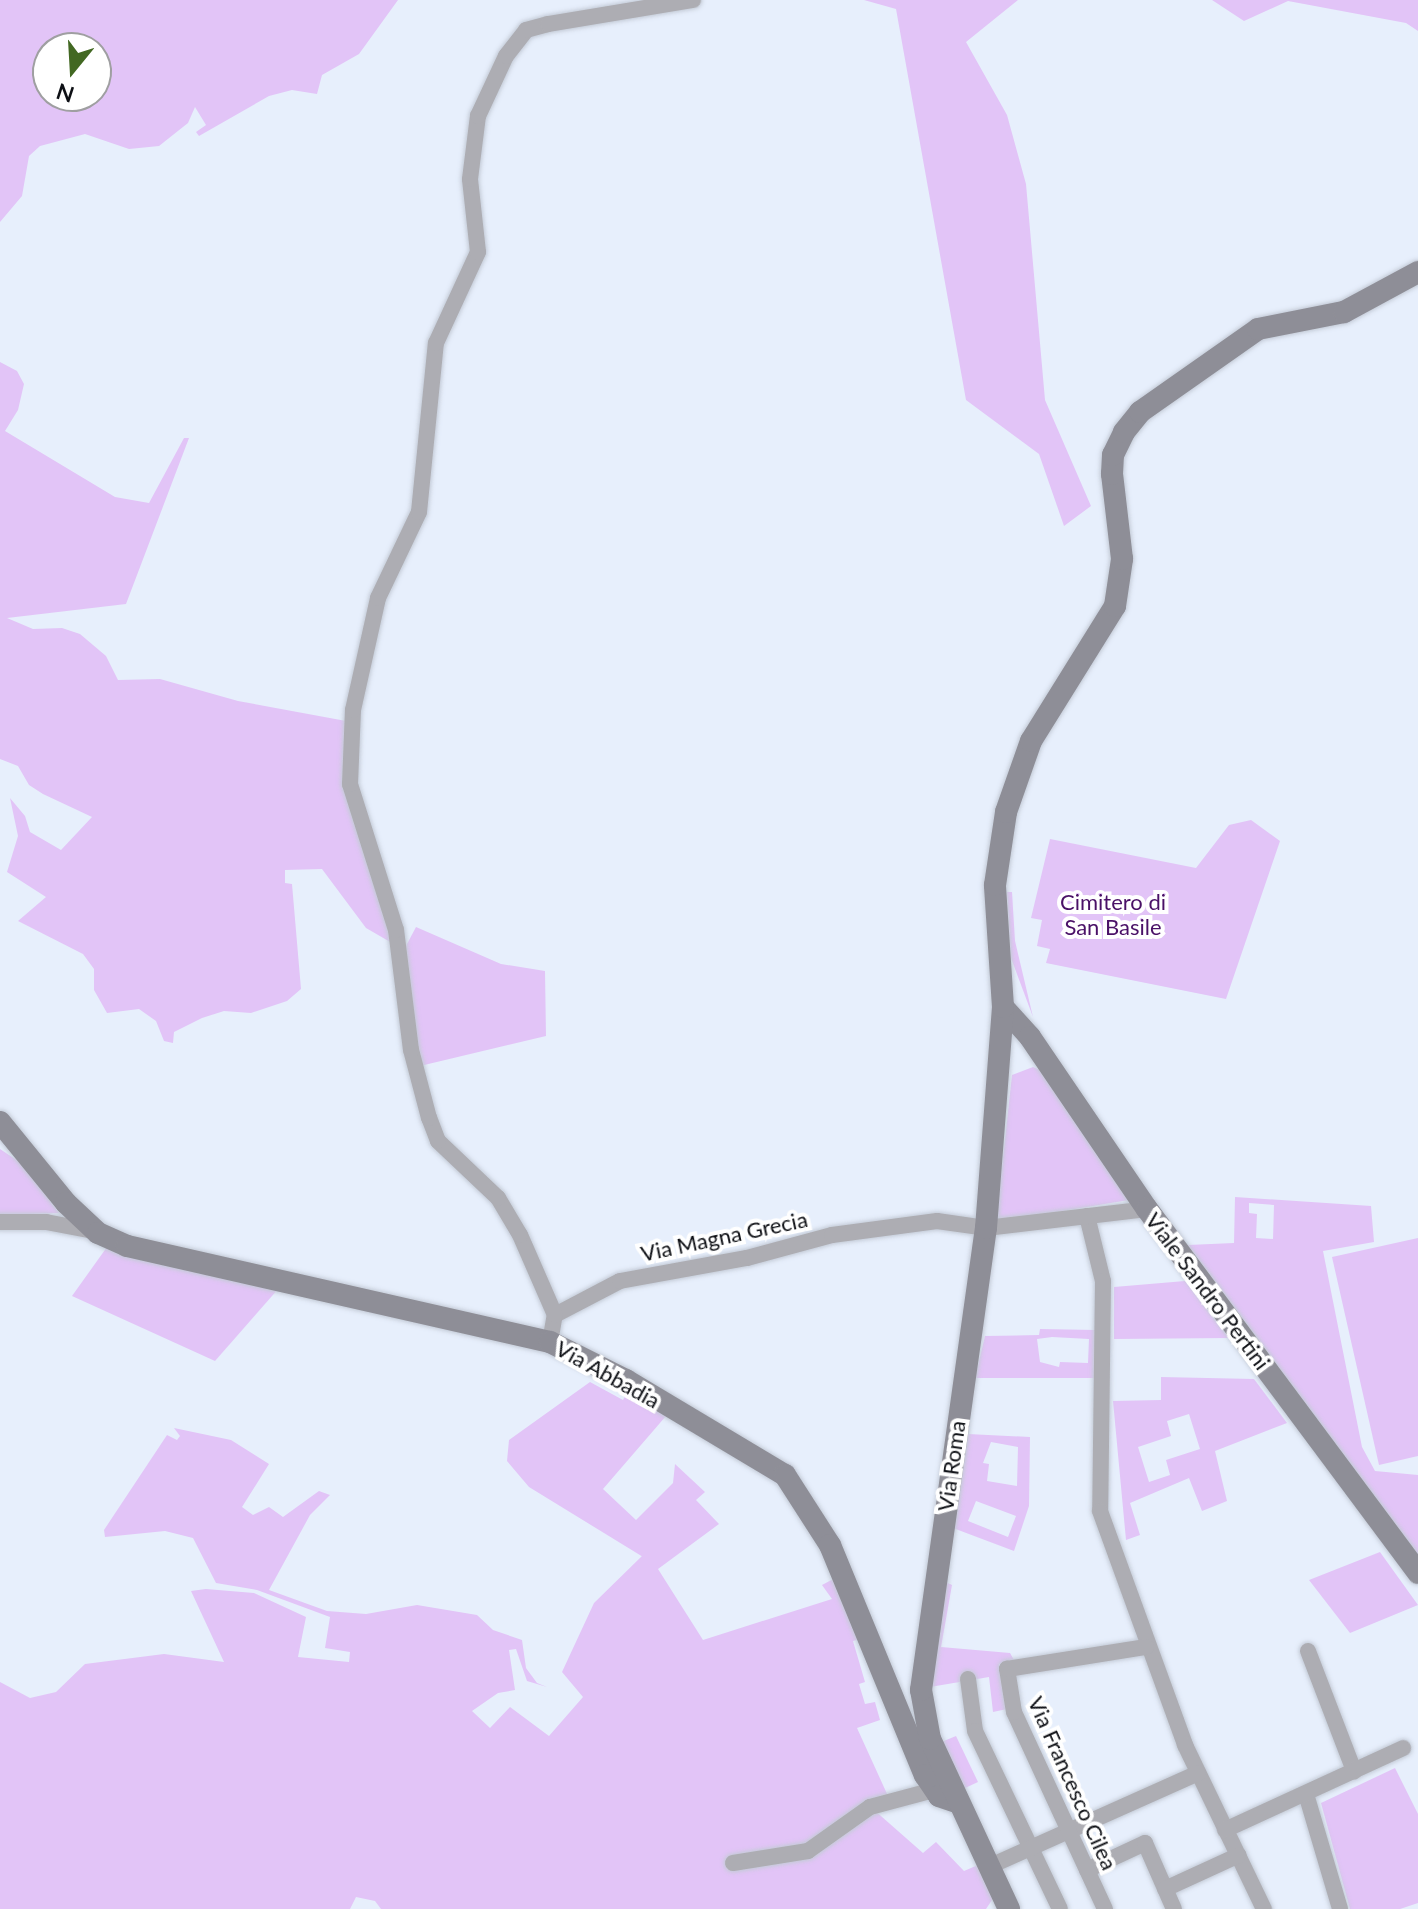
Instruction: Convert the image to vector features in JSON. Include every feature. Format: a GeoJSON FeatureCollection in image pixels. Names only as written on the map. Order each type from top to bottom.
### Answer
{"type":"FeatureCollection","features":[{"type":"Feature","properties":{"kind":"street"},"geometry":{"type":"LineString","coordinates":[[550,1342],[555,1315],[498,1198],[444,1149],[429,1118],[411,1050],[396,930],[350,784],[353,710],[378,598],[419,512],[436,343],[478,252],[470,179],[478,116],[506,56],[526,30],[693,0]]}},
{"type":"Feature","properties":{"kind":"street","name":"Via Roma"},"geometry":{"type":"LineString","coordinates":[[1009,1909],[930,1739],[921,1690],[986,1228],[1003,1007],[995,885],[1006,812],[1031,741],[1115,606],[1122,559],[1112,465],[1124,432],[1140,412],[1258,329],[1344,312],[1418,272]]}},
{"type":"Feature","properties":{"kind":"street","name":"Viale Sandro Pertini"},"geometry":{"type":"LineString","coordinates":[[1003,1007],[1030,1037],[1147,1209],[1418,1573]]}},
{"type":"Feature","properties":{"kind":"street","name":"Via Abbadia"},"geometry":{"type":"LineString","coordinates":[[0,1122],[98,1233],[180,1261],[550,1342],[626,1380],[785,1475],[794,1485],[836,1558],[934,1790]]}},
{"type":"Feature","properties":{"kind":"street","name":"Via Magna Grecia"},"geometry":{"type":"LineString","coordinates":[[555,1315],[620,1281],[747,1258],[832,1235],[937,1221],[986,1228],[1147,1209]]}},
{"type":"Feature","properties":{"kind":"street"},"geometry":{"type":"LineString","coordinates":[[1087,1216],[1103,1281],[1100,1511],[1146,1647],[1198,1773],[1264,1909]]}},
{"type":"Feature","properties":{"kind":"street"},"geometry":{"type":"LineString","coordinates":[[0,1222],[46,1222],[98,1233]]}},
{"type":"Feature","properties":{"kind":"street","name":"Via Francesco Cilea"},"geometry":{"type":"LineString","coordinates":[[1105,1909],[1014,1712],[1007,1669],[1146,1647]]}},
{"type":"Feature","properties":{"kind":"street"},"geometry":{"type":"LineString","coordinates":[[1308,1651],[1354,1771]]}},
{"type":"Feature","properties":{"kind":"street"},"geometry":{"type":"LineString","coordinates":[[968,1679],[975,1731],[1060,1909]]}},
{"type":"Feature","properties":{"kind":"street"},"geometry":{"type":"LineString","coordinates":[[1225,1830],[1403,1748]]}},
{"type":"Feature","properties":{"kind":"street"},"geometry":{"type":"LineString","coordinates":[[988,1867],[1198,1773]]}},
{"type":"Feature","properties":{"kind":"street"},"geometry":{"type":"LineString","coordinates":[[733,1863],[808,1851],[870,1807],[934,1790],[952,1805],[959,1803]]}},
{"type":"Feature","properties":{"kind":"street"},"geometry":{"type":"LineString","coordinates":[[1306,1794],[1340,1909]]}},
{"type":"Feature","properties":{"kind":"street"},"geometry":{"type":"LineString","coordinates":[[1087,1870],[1145,1843],[1174,1909]]}},
{"type":"Feature","properties":{"kind":"street"},"geometry":{"type":"LineString","coordinates":[[1165,1889],[1239,1855]]}},
{"type":"Feature","properties":{"kind":"green space"},"geometry":{"type":"Polygon","coordinates":[[[0,0],[398,0],[359,54],[322,75],[317,94],[292,90],[269,96],[199,136],[196,132],[206,125],[195,107],[188,123],[159,146],[129,149],[85,134],[40,146],[29,156],[22,196],[0,222],[0,0]]]}},
{"type":"Feature","properties":{"kind":"green space"},"geometry":{"type":"Polygon","coordinates":[[[864,0],[1018,0],[966,42],[1007,115],[1026,184],[1045,400],[1091,506],[1064,526],[1039,454],[966,400],[896,9],[864,0]]]}},
{"type":"Feature","properties":{"kind":"green space"},"geometry":{"type":"Polygon","coordinates":[[[1212,0],[1418,0],[1418,31],[1406,23],[1288,1],[1244,21],[1212,0]]]}},
{"type":"Feature","properties":{"kind":"green space"},"geometry":{"type":"Polygon","coordinates":[[[0,362],[17,371],[24,384],[18,410],[5,431],[115,497],[149,503],[184,438],[189,438],[126,604],[7,618],[33,629],[62,628],[80,634],[106,656],[118,680],[160,679],[238,701],[346,721],[350,811],[392,943],[366,928],[322,869],[285,870],[285,883],[292,884],[301,989],[287,1001],[251,1013],[224,1011],[202,1018],[174,1032],[173,1043],[164,1041],[156,1021],[139,1009],[107,1013],[94,990],[94,969],[83,954],[18,921],[46,897],[7,872],[18,836],[10,798],[25,816],[30,832],[61,850],[92,817],[43,794],[29,785],[18,766],[0,759],[0,362]]]}},
{"type":"Feature","properties":{"kind":"green space","name":"Cimitero di San Basile"},"geometry":{"type":"Polygon","coordinates":[[[1251,820],[1280,841],[1226,999],[1046,963],[1050,949],[1037,946],[1042,920],[1031,918],[1050,839],[1196,868],[1229,825],[1251,820]]]}},
{"type":"Feature","properties":{"kind":"green space"},"geometry":{"type":"Polygon","coordinates":[[[1007,892],[1012,892],[1015,941],[1033,1017],[1011,958],[1007,892]]]}},
{"type":"Feature","properties":{"kind":"green space"},"geometry":{"type":"Polygon","coordinates":[[[416,927],[501,964],[545,971],[546,1036],[420,1066],[406,946],[416,927]]]}},
{"type":"Feature","properties":{"kind":"green space"},"geometry":{"type":"Polygon","coordinates":[[[1033,1067],[1042,1071],[1135,1199],[996,1222],[1012,1075],[1033,1067]]]}},
{"type":"Feature","properties":{"kind":"green space"},"geometry":{"type":"Polygon","coordinates":[[[0,1149],[21,1163],[59,1213],[0,1215],[0,1149]]]}},
{"type":"Feature","properties":{"kind":"green space"},"geometry":{"type":"Polygon","coordinates":[[[1235,1197],[1371,1206],[1374,1242],[1323,1251],[1362,1447],[1375,1471],[1418,1475],[1418,1554],[1188,1245],[1234,1243],[1235,1197]],[[1249,1203],[1249,1213],[1257,1214],[1256,1238],[1273,1239],[1274,1205],[1249,1203]]]}},
{"type":"Feature","properties":{"kind":"green space"},"geometry":{"type":"Polygon","coordinates":[[[1418,1238],[1418,1456],[1379,1465],[1332,1257],[1418,1238]]]}},
{"type":"Feature","properties":{"kind":"green space"},"geometry":{"type":"Polygon","coordinates":[[[107,1247],[279,1288],[215,1361],[72,1296],[107,1247]]]}},
{"type":"Feature","properties":{"kind":"green space"},"geometry":{"type":"Polygon","coordinates":[[[1185,1281],[1229,1338],[1114,1339],[1114,1287],[1185,1281]]]}},
{"type":"Feature","properties":{"kind":"green space"},"geometry":{"type":"Polygon","coordinates":[[[1040,1329],[1096,1330],[1096,1378],[975,1378],[985,1336],[1039,1335],[1040,1329]],[[1037,1339],[1040,1362],[1059,1367],[1060,1362],[1088,1363],[1089,1339],[1037,1339]]]}},
{"type":"Feature","properties":{"kind":"green space"},"geometry":{"type":"Polygon","coordinates":[[[1161,1377],[1254,1379],[1287,1423],[1215,1451],[1227,1501],[1202,1511],[1189,1478],[1130,1503],[1140,1535],[1126,1540],[1113,1401],[1161,1400],[1161,1377]],[[1189,1414],[1167,1421],[1171,1436],[1138,1447],[1149,1482],[1170,1475],[1166,1460],[1200,1449],[1189,1414]]]}},
{"type":"Feature","properties":{"kind":"green space"},"geometry":{"type":"Polygon","coordinates":[[[590,1382],[623,1400],[628,1391],[666,1416],[603,1489],[636,1520],[673,1483],[675,1464],[705,1492],[696,1500],[719,1524],[658,1569],[703,1640],[832,1599],[822,1585],[839,1576],[863,1638],[853,1641],[865,1682],[859,1684],[865,1704],[875,1702],[880,1720],[857,1728],[888,1796],[873,1809],[923,1853],[936,1842],[964,1871],[978,1865],[994,1897],[986,1909],[381,1909],[375,1901],[356,1897],[350,1909],[0,1909],[0,1682],[30,1698],[56,1692],[85,1664],[164,1654],[224,1662],[191,1591],[206,1589],[254,1593],[306,1617],[298,1657],[349,1662],[350,1652],[325,1648],[330,1617],[257,1590],[216,1583],[193,1538],[165,1531],[105,1537],[104,1530],[167,1435],[177,1440],[180,1436],[174,1428],[231,1440],[269,1464],[242,1507],[253,1515],[269,1507],[283,1517],[319,1491],[330,1495],[310,1515],[269,1590],[327,1611],[366,1614],[417,1605],[477,1615],[493,1630],[522,1640],[526,1668],[537,1683],[547,1687],[527,1681],[516,1649],[509,1650],[515,1690],[498,1693],[472,1711],[490,1728],[510,1707],[549,1736],[583,1697],[562,1672],[594,1603],[642,1556],[529,1487],[507,1461],[509,1440],[590,1382]]]}},
{"type":"Feature","properties":{"kind":"green space"},"geometry":{"type":"Polygon","coordinates":[[[968,1434],[1030,1437],[1029,1506],[1014,1551],[953,1528],[968,1434]],[[991,1442],[983,1463],[989,1464],[987,1481],[1017,1486],[1018,1447],[991,1442]],[[976,1501],[968,1521],[1008,1537],[1016,1516],[976,1501]]]}},
{"type":"Feature","properties":{"kind":"green space"},"geometry":{"type":"Polygon","coordinates":[[[1380,1552],[1418,1605],[1350,1633],[1309,1580],[1380,1552]]]}},
{"type":"Feature","properties":{"kind":"green space"},"geometry":{"type":"Polygon","coordinates":[[[941,1580],[952,1585],[941,1647],[1010,1653],[1014,1660],[999,1664],[1007,1709],[993,1712],[989,1677],[930,1687],[941,1580]]]}},
{"type":"Feature","properties":{"kind":"green space"},"geometry":{"type":"Polygon","coordinates":[[[956,1736],[978,1782],[963,1789],[939,1743],[956,1736]]]}},
{"type":"Feature","properties":{"kind":"green space"},"geometry":{"type":"Polygon","coordinates":[[[1395,1768],[1418,1814],[1418,1903],[1400,1909],[1350,1909],[1321,1803],[1395,1768]]]}}]}
